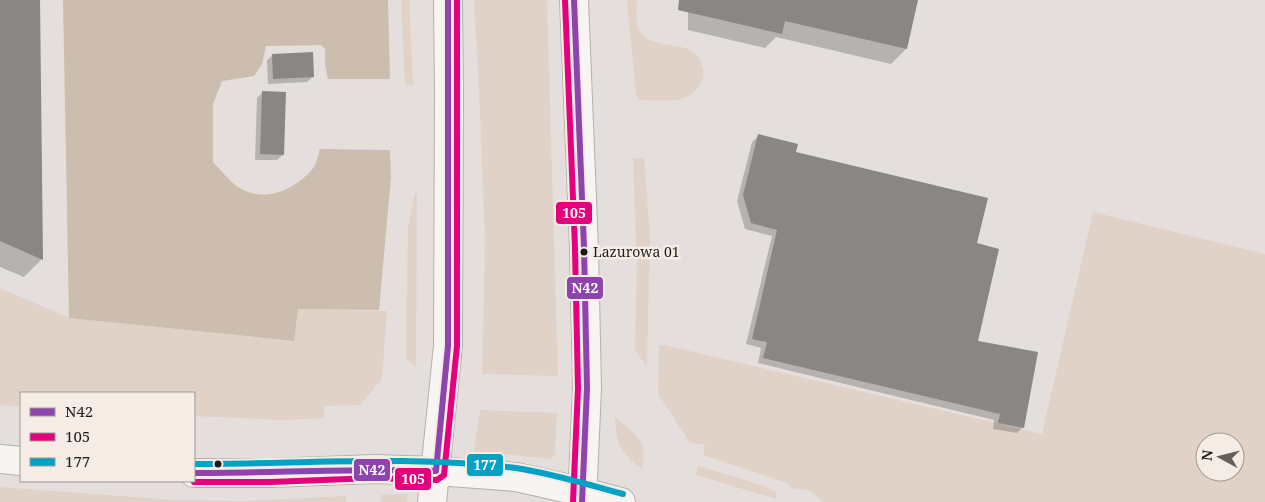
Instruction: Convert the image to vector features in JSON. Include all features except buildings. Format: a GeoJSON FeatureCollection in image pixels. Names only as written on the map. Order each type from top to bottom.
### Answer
{"type":"FeatureCollection","features":[{"type":"Feature","properties":{"kind":"main road"},"geometry":{"type":"LineString","coordinates":[[432,502],[448,346],[448,0]]}},
{"type":"Feature","properties":{"kind":"main road"},"geometry":{"type":"LineString","coordinates":[[574,0],[584,248],[587,388],[582,497]]}},
{"type":"Feature","properties":{"kind":"main road"},"geometry":{"type":"LineString","coordinates":[[0,460],[20,461]]}},
{"type":"Feature","properties":{"kind":"main road"},"geometry":{"type":"LineString","coordinates":[[195,473],[271,473],[364,469],[436,471],[516,477],[582,497],[621,502]]}},
{"type":"Feature","properties":{"kind":"shaded area"},"geometry":{"type":"Polygon","coordinates":[[[63,0],[388,0],[390,79],[328,79],[325,65],[325,49],[321,45],[266,46],[262,64],[254,76],[222,81],[213,104],[213,162],[235,185],[248,192],[269,194],[289,188],[307,175],[314,167],[320,149],[390,150],[391,177],[379,310],[298,309],[294,341],[69,318],[63,0]]]}},
{"type":"Feature","properties":{"kind":"shaded area"},"geometry":{"type":"Polygon","coordinates":[[[401,0],[409,0],[413,85],[405,85],[401,0]]]}},
{"type":"Feature","properties":{"kind":"shaded area"},"geometry":{"type":"Polygon","coordinates":[[[474,0],[547,0],[558,376],[482,374],[485,241],[474,0]]]}},
{"type":"Feature","properties":{"kind":"shaded area"},"geometry":{"type":"Polygon","coordinates":[[[627,0],[637,0],[637,24],[644,36],[659,43],[685,48],[692,51],[698,57],[704,76],[701,83],[687,97],[664,101],[639,100],[636,95],[627,0]]]}},
{"type":"Feature","properties":{"kind":"shaded area"},"geometry":{"type":"Polygon","coordinates":[[[633,158],[644,158],[650,235],[647,367],[635,350],[637,264],[633,158]]]}},
{"type":"Feature","properties":{"kind":"shaded area"},"geometry":{"type":"Polygon","coordinates":[[[415,193],[417,193],[416,367],[406,358],[408,228],[415,193]]]}},
{"type":"Feature","properties":{"kind":"shaded area"},"geometry":{"type":"Polygon","coordinates":[[[1093,212],[1265,254],[1265,502],[824,502],[810,491],[791,488],[787,483],[703,455],[705,445],[690,443],[658,394],[659,346],[664,345],[1042,434],[1093,212]]]}},
{"type":"Feature","properties":{"kind":"shaded area"},"geometry":{"type":"Polygon","coordinates":[[[0,288],[69,318],[294,341],[298,309],[387,311],[382,379],[360,405],[324,406],[324,418],[283,420],[195,416],[195,392],[20,392],[20,407],[0,405],[0,288]]]}},
{"type":"Feature","properties":{"kind":"shaded area"},"geometry":{"type":"Polygon","coordinates":[[[480,410],[557,413],[555,455],[550,459],[474,451],[480,410]]]}},
{"type":"Feature","properties":{"kind":"shaded area"},"geometry":{"type":"Polygon","coordinates":[[[615,417],[639,438],[643,451],[642,469],[624,453],[618,441],[615,417]]]}},
{"type":"Feature","properties":{"kind":"shaded area"},"geometry":{"type":"Polygon","coordinates":[[[698,466],[767,487],[777,493],[776,499],[696,475],[698,466]]]}},
{"type":"Feature","properties":{"kind":"shaded area"},"geometry":{"type":"Polygon","coordinates":[[[0,487],[175,500],[243,501],[346,496],[346,502],[0,502],[0,487]]]}},
{"type":"Feature","properties":{"kind":"shaded area"},"geometry":{"type":"Polygon","coordinates":[[[408,494],[407,502],[381,502],[381,495],[408,494]]]}},
{"type":"Feature","properties":{"kind":"transit line","name":"N42"},"geometry":{"type":"LineString","coordinates":[[195,473],[375,470],[436,471],[448,346],[448,0]]}},
{"type":"Feature","properties":{"kind":"transit line","name":"105"},"geometry":{"type":"LineString","coordinates":[[194,482],[271,482],[374,478],[437,480],[444,475],[457,346],[457,0]]}},
{"type":"Feature","properties":{"kind":"transit line","name":"105"},"geometry":{"type":"LineString","coordinates":[[565,0],[575,248],[578,388],[573,502]]}},
{"type":"Feature","properties":{"kind":"transit line","name":"N42"},"geometry":{"type":"LineString","coordinates":[[574,0],[584,248],[587,388],[582,502]]}},
{"type":"Feature","properties":{"kind":"transit line","name":"177"},"geometry":{"type":"LineString","coordinates":[[195,464],[395,461],[476,464],[542,473],[623,494]]}},
{"type":"Feature","properties":{"kind":"place","name":"Lazurowa 01"},"geometry":{"type":"Point","coordinates":[584,252]}}]}
